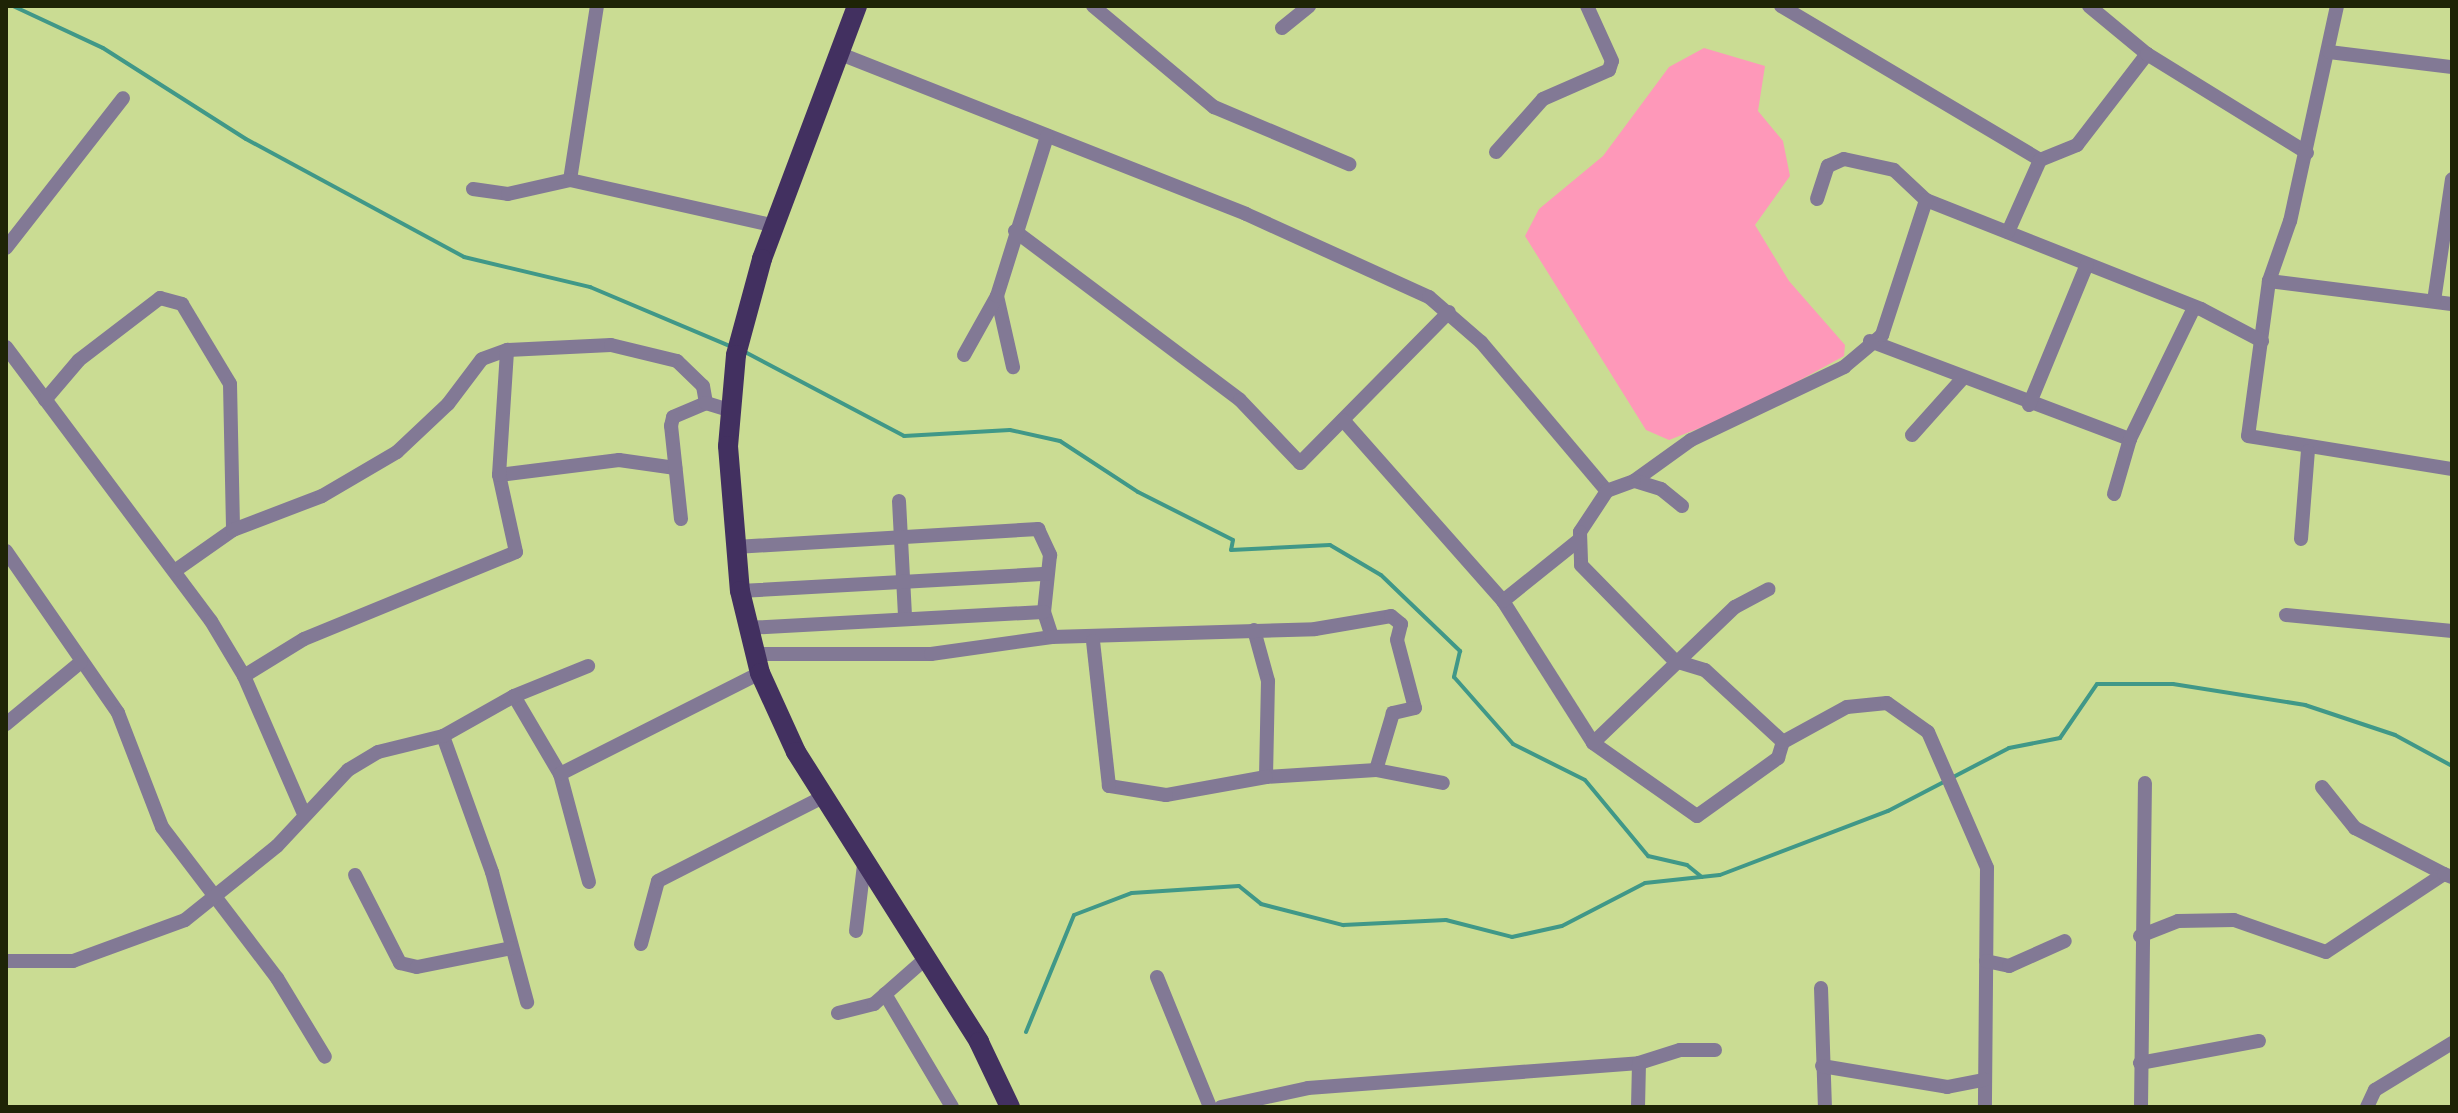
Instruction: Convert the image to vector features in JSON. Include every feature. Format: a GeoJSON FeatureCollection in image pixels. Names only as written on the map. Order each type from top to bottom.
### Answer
{"type":"FeatureCollection","features":[{"type":"Feature","properties":{"kind":"main road"},"geometry":{"type":"LineString","coordinates":[[857,6],[843,55],[776,226],[742,327],[729,410],[740,591],[757,663],[821,798],[979,1042],[1010,1107]]}},
{"type":"Feature","properties":{"kind":"street"},"geometry":{"type":"LineString","coordinates":[[570,180],[597,6]]}},
{"type":"Feature","properties":{"kind":"street"},"geometry":{"type":"LineString","coordinates":[[1093,6],[1214,107],[1349,164]]}},
{"type":"Feature","properties":{"kind":"street"},"geometry":{"type":"LineString","coordinates":[[1282,28],[1309,6]]}},
{"type":"Feature","properties":{"kind":"street"},"geometry":{"type":"LineString","coordinates":[[1496,152],[1543,99],[1609,70],[1612,61],[1587,6]]}},
{"type":"Feature","properties":{"kind":"street"},"geometry":{"type":"LineString","coordinates":[[1781,6],[2040,160]]}},
{"type":"Feature","properties":{"kind":"street"},"geometry":{"type":"LineString","coordinates":[[2089,6],[2147,54],[2307,153]]}},
{"type":"Feature","properties":{"kind":"street"},"geometry":{"type":"LineString","coordinates":[[2337,6],[2307,153],[2269,281],[2248,436],[2308,451],[2452,469]]}},
{"type":"Feature","properties":{"kind":"street"},"geometry":{"type":"LineString","coordinates":[[2329,52],[2452,67]]}},
{"type":"Feature","properties":{"kind":"street"},"geometry":{"type":"LineString","coordinates":[[2008,232],[2040,160],[2077,145],[2147,54]]}},
{"type":"Feature","properties":{"kind":"street"},"geometry":{"type":"LineString","coordinates":[[843,55],[1375,268],[1449,312],[1607,491]]}},
{"type":"Feature","properties":{"kind":"street"},"geometry":{"type":"LineString","coordinates":[[8,243],[123,98]]}},
{"type":"Feature","properties":{"kind":"street"},"geometry":{"type":"LineString","coordinates":[[964,355],[997,296],[1047,136]]}},
{"type":"Feature","properties":{"kind":"street"},"geometry":{"type":"LineString","coordinates":[[1817,199],[1828,166],[1844,159],[1894,170],[1926,200],[2194,308],[2262,341]]}},
{"type":"Feature","properties":{"kind":"street"},"geometry":{"type":"LineString","coordinates":[[2434,301],[2452,179]]}},
{"type":"Feature","properties":{"kind":"street"},"geometry":{"type":"LineString","coordinates":[[473,189],[508,194],[570,180],[776,226]]}},
{"type":"Feature","properties":{"kind":"street"},"geometry":{"type":"LineString","coordinates":[[1503,601],[1579,540],[1607,491],[1634,481],[1691,440],[1844,367],[1870,341],[1882,335],[1926,200]]}},
{"type":"Feature","properties":{"kind":"street"},"geometry":{"type":"LineString","coordinates":[[1015,231],[1240,400],[1300,463],[1449,312]]}},
{"type":"Feature","properties":{"kind":"street"},"geometry":{"type":"LineString","coordinates":[[2029,405],[2087,264]]}},
{"type":"Feature","properties":{"kind":"street"},"geometry":{"type":"LineString","coordinates":[[2269,281],[2452,304]]}},
{"type":"Feature","properties":{"kind":"street"},"geometry":{"type":"LineString","coordinates":[[997,296],[1013,367]]}},
{"type":"Feature","properties":{"kind":"street"},"geometry":{"type":"LineString","coordinates":[[45,400],[79,360],[160,298],[182,304],[230,384],[233,530]]}},
{"type":"Feature","properties":{"kind":"street"},"geometry":{"type":"LineString","coordinates":[[2114,494],[2130,439],[2194,308]]}},
{"type":"Feature","properties":{"kind":"street"},"geometry":{"type":"LineString","coordinates":[[1870,341],[2029,405],[2130,439]]}},
{"type":"Feature","properties":{"kind":"street"},"geometry":{"type":"LineString","coordinates":[[176,570],[233,530],[322,496],[397,452],[448,404],[482,359],[507,350],[611,345],[677,361],[703,386],[706,403]]}},
{"type":"Feature","properties":{"kind":"street"},"geometry":{"type":"LineString","coordinates":[[6,347],[176,570],[244,676],[303,812]]}},
{"type":"Feature","properties":{"kind":"street"},"geometry":{"type":"LineString","coordinates":[[244,676],[304,639],[516,552],[499,475],[507,350]]}},
{"type":"Feature","properties":{"kind":"street"},"geometry":{"type":"LineString","coordinates":[[1912,435],[1963,378]]}},
{"type":"Feature","properties":{"kind":"street"},"geometry":{"type":"LineString","coordinates":[[681,519],[673,417],[706,403],[729,410]]}},
{"type":"Feature","properties":{"kind":"street"},"geometry":{"type":"LineString","coordinates":[[1343,420],[1503,601],[1593,743],[1697,816],[1778,758],[1783,742],[1871,700],[1902,709],[1919,724],[1941,763],[1987,868],[1985,1107]]}},
{"type":"Feature","properties":{"kind":"street"},"geometry":{"type":"LineString","coordinates":[[2301,539],[2308,451]]}},
{"type":"Feature","properties":{"kind":"street"},"geometry":{"type":"LineString","coordinates":[[499,475],[619,460],[675,468]]}},
{"type":"Feature","properties":{"kind":"street"},"geometry":{"type":"LineString","coordinates":[[1634,481],[1661,489],[1682,506]]}},
{"type":"Feature","properties":{"kind":"street"},"geometry":{"type":"LineString","coordinates":[[899,501],[905,617]]}},
{"type":"Feature","properties":{"kind":"street"},"geometry":{"type":"LineString","coordinates":[[735,547],[1038,529],[1050,555],[1044,612],[1052,637]]}},
{"type":"Feature","properties":{"kind":"street"},"geometry":{"type":"LineString","coordinates":[[1579,540],[1581,565],[1679,663],[1705,670],[1783,742]]}},
{"type":"Feature","properties":{"kind":"street"},"geometry":{"type":"LineString","coordinates":[[6,551],[118,713],[162,827],[277,978],[325,1057]]}},
{"type":"Feature","properties":{"kind":"street"},"geometry":{"type":"LineString","coordinates":[[740,591],[902,577],[1047,574]]}},
{"type":"Feature","properties":{"kind":"street"},"geometry":{"type":"LineString","coordinates":[[1593,743],[1735,607],[1769,589]]}},
{"type":"Feature","properties":{"kind":"street"},"geometry":{"type":"LineString","coordinates":[[747,628],[905,617],[1044,612]]}},
{"type":"Feature","properties":{"kind":"street"},"geometry":{"type":"LineString","coordinates":[[2286,615],[2452,631]]}},
{"type":"Feature","properties":{"kind":"street"},"geometry":{"type":"LineString","coordinates":[[560,774],[757,663],[931,654],[1052,637],[1093,641],[1398,618],[1397,640],[1417,696],[1415,708],[1393,713],[1376,770]]}},
{"type":"Feature","properties":{"kind":"street"},"geometry":{"type":"LineString","coordinates":[[1254,630],[1268,681],[1266,777]]}},
{"type":"Feature","properties":{"kind":"street"},"geometry":{"type":"LineString","coordinates":[[1093,641],[1109,786],[1166,795],[1266,777],[1376,770],[1443,783]]}},
{"type":"Feature","properties":{"kind":"street"},"geometry":{"type":"LineString","coordinates":[[6,724],[81,662]]}},
{"type":"Feature","properties":{"kind":"street"},"geometry":{"type":"LineString","coordinates":[[6,961],[73,961],[123,947],[185,920],[277,846],[330,783],[378,752],[443,736],[514,696],[588,666]]}},
{"type":"Feature","properties":{"kind":"street"},"geometry":{"type":"LineString","coordinates":[[514,696],[560,774],[589,882]]}},
{"type":"Feature","properties":{"kind":"street"},"geometry":{"type":"LineString","coordinates":[[443,736],[527,1002]]}},
{"type":"Feature","properties":{"kind":"street"},"geometry":{"type":"LineString","coordinates":[[2141,1107],[2140,936],[2145,783]]}},
{"type":"Feature","properties":{"kind":"street"},"geometry":{"type":"LineString","coordinates":[[2322,787],[2355,828],[2448,876]]}},
{"type":"Feature","properties":{"kind":"street"},"geometry":{"type":"LineString","coordinates":[[641,944],[658,881],[821,798]]}},
{"type":"Feature","properties":{"kind":"street"},"geometry":{"type":"LineString","coordinates":[[856,931],[864,865]]}},
{"type":"Feature","properties":{"kind":"street"},"geometry":{"type":"LineString","coordinates":[[355,875],[400,963],[417,967],[511,948]]}},
{"type":"Feature","properties":{"kind":"street"},"geometry":{"type":"LineString","coordinates":[[2140,936],[2178,921],[2234,920],[2326,952],[2448,876]]}},
{"type":"Feature","properties":{"kind":"street"},"geometry":{"type":"LineString","coordinates":[[1986,961],[2009,966],[2065,941]]}},
{"type":"Feature","properties":{"kind":"street"},"geometry":{"type":"LineString","coordinates":[[838,1013],[885,994],[924,960]]}},
{"type":"Feature","properties":{"kind":"street"},"geometry":{"type":"LineString","coordinates":[[1157,977],[1210,1107]]}},
{"type":"Feature","properties":{"kind":"street"},"geometry":{"type":"LineString","coordinates":[[1821,988],[1825,1107]]}},
{"type":"Feature","properties":{"kind":"street"},"geometry":{"type":"LineString","coordinates":[[885,994],[952,1107]]}},
{"type":"Feature","properties":{"kind":"street"},"geometry":{"type":"LineString","coordinates":[[2140,1063],[2259,1041]]}},
{"type":"Feature","properties":{"kind":"street"},"geometry":{"type":"LineString","coordinates":[[2367,1107],[2375,1090],[2452,1043]]}},
{"type":"Feature","properties":{"kind":"street"},"geometry":{"type":"LineString","coordinates":[[1221,1107],[1308,1088],[1639,1063],[1680,1050],[1715,1050]]}},
{"type":"Feature","properties":{"kind":"street"},"geometry":{"type":"LineString","coordinates":[[1638,1107],[1639,1063]]}},
{"type":"Feature","properties":{"kind":"street"},"geometry":{"type":"LineString","coordinates":[[1822,1066],[1947,1087],[1984,1080]]}},
{"type":"Feature","properties":{"kind":"shaded area"},"geometry":{"type":"Polygon","coordinates":[[[1704,48],[1765,66],[1758,111],[1783,141],[1790,176],[1755,225],[1789,281],[1845,345],[1844,356],[1746,410],[1669,440],[1646,430],[1525,236],[1539,209],[1603,156],[1669,67],[1704,48]]]}},
{"type":"Feature","properties":{"kind":"waterway"},"geometry":{"type":"LineString","coordinates":[[13,6],[103,48],[246,139],[464,257],[590,287],[730,346]]}},
{"type":"Feature","properties":{"kind":"waterway"},"geometry":{"type":"LineString","coordinates":[[745,352],[904,436],[1010,430],[1060,441],[1138,492],[1233,540],[1231,550],[1330,545],[1381,575],[1460,651],[1454,677],[1513,744],[1585,780],[1648,856],[1687,865],[1702,877]]}},
{"type":"Feature","properties":{"kind":"waterway"},"geometry":{"type":"LineString","coordinates":[[1026,1032],[1074,915],[1132,893],[1239,886],[1261,904],[1343,925],[1446,920],[1512,937],[1562,926],[1645,883],[1720,875],[1888,811],[2009,748],[2060,738],[2097,684],[2173,684],[2305,705],[2395,735],[2452,766]]}}]}
